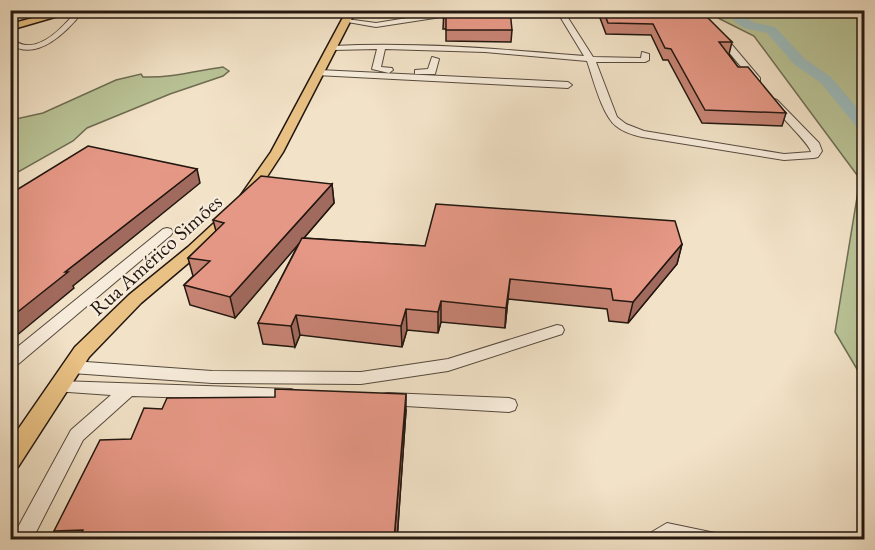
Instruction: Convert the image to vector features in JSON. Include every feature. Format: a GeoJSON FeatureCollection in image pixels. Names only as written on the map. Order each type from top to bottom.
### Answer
{"type":"FeatureCollection","features":[{"type":"Feature","properties":{"kind":"main road"},"geometry":{"type":"LineString","coordinates":[[10,27],[75,10]]}},
{"type":"Feature","properties":{"kind":"main road","name":"Rua Américo Simões"},"geometry":{"type":"LineString","coordinates":[[10,460],[16,442],[60,387],[82,352],[135,299],[194,250],[241,205],[277,152],[347,20]]}},
{"type":"Feature","properties":{"kind":"lane"},"geometry":{"type":"LineString","coordinates":[[13,42],[16,47],[33,48],[63,30],[81,10]]}},
{"type":"Feature","properties":{"kind":"lane"},"geometry":{"type":"LineString","coordinates":[[559,10],[591,60],[613,118],[619,126],[642,134],[784,157],[814,155],[817,151],[815,145],[789,120],[712,28]]}},
{"type":"Feature","properties":{"kind":"lane"},"geometry":{"type":"LineString","coordinates":[[347,20],[371,25],[438,15]]}},
{"type":"Feature","properties":{"kind":"lane"},"geometry":{"type":"LineString","coordinates":[[382,46],[376,69],[432,72],[435,59]]}},
{"type":"Feature","properties":{"kind":"lane"},"geometry":{"type":"LineString","coordinates":[[333,48],[382,46],[507,51],[591,60],[645,60],[645,54]]}},
{"type":"Feature","properties":{"kind":"lane"},"geometry":{"type":"LineString","coordinates":[[319,73],[568,86]]}},
{"type":"Feature","properties":{"kind":"lane"},"geometry":{"type":"LineString","coordinates":[[10,362],[167,232]]}},
{"type":"Feature","properties":{"kind":"lane"},"geometry":{"type":"LineString","coordinates":[[72,368],[212,377],[361,378],[448,365],[557,330]]}},
{"type":"Feature","properties":{"kind":"lane"},"geometry":{"type":"LineString","coordinates":[[60,387],[302,395]]}},
{"type":"Feature","properties":{"kind":"lane"},"geometry":{"type":"LineString","coordinates":[[21,540],[77,435],[129,389]]}},
{"type":"Feature","properties":{"kind":"lane"},"geometry":{"type":"LineString","coordinates":[[371,398],[509,405]]}},
{"type":"Feature","properties":{"kind":"lane"},"geometry":{"type":"LineString","coordinates":[[657,540],[667,532],[708,540]]}},
{"type":"Feature","properties":{"kind":"green space"},"geometry":{"type":"Polygon","coordinates":[[[861,10],[864,14],[864,381],[835,332],[860,179],[754,36],[720,19],[710,11],[861,10]]]}},
{"type":"Feature","properties":{"kind":"green space"},"geometry":{"type":"Polygon","coordinates":[[[223,67],[229,71],[223,76],[170,94],[87,128],[73,141],[11,176],[11,120],[43,113],[116,80],[141,74],[143,77],[164,76],[223,67]]]}},
{"type":"Feature","properties":{"kind":"building"},"geometry":{"type":"Polygon","coordinates":[[[444,10],[510,10],[512,30],[446,30],[444,10]]]}},
{"type":"Feature","properties":{"kind":"building"},"geometry":{"type":"Polygon","coordinates":[[[603,10],[696,10],[702,16],[706,16],[732,42],[719,42],[738,67],[748,67],[786,113],[705,110],[671,49],[665,48],[653,24],[608,23],[603,10]]]}},
{"type":"Feature","properties":{"kind":"building"},"geometry":{"type":"Polygon","coordinates":[[[88,146],[197,169],[10,318],[10,194],[88,146]]]}},
{"type":"Feature","properties":{"kind":"building"},"geometry":{"type":"Polygon","coordinates":[[[261,176],[332,184],[230,297],[184,285],[210,261],[188,258],[224,223],[213,220],[261,176]]]}},
{"type":"Feature","properties":{"kind":"building"},"geometry":{"type":"Polygon","coordinates":[[[436,204],[675,221],[682,244],[633,302],[613,300],[611,289],[510,279],[506,308],[441,301],[438,312],[406,309],[401,326],[296,315],[291,326],[258,323],[302,238],[425,246],[436,204]]]}},
{"type":"Feature","properties":{"kind":"building"},"geometry":{"type":"Polygon","coordinates":[[[275,389],[406,394],[394,540],[79,540],[83,530],[54,531],[100,440],[131,439],[144,408],[162,409],[167,398],[275,397],[275,389]]]}},
{"type":"Feature","properties":{"kind":"waterway"},"geometry":{"type":"LineString","coordinates":[[733,10],[739,19],[748,25],[771,30],[800,62],[826,80],[864,126]]}}]}
